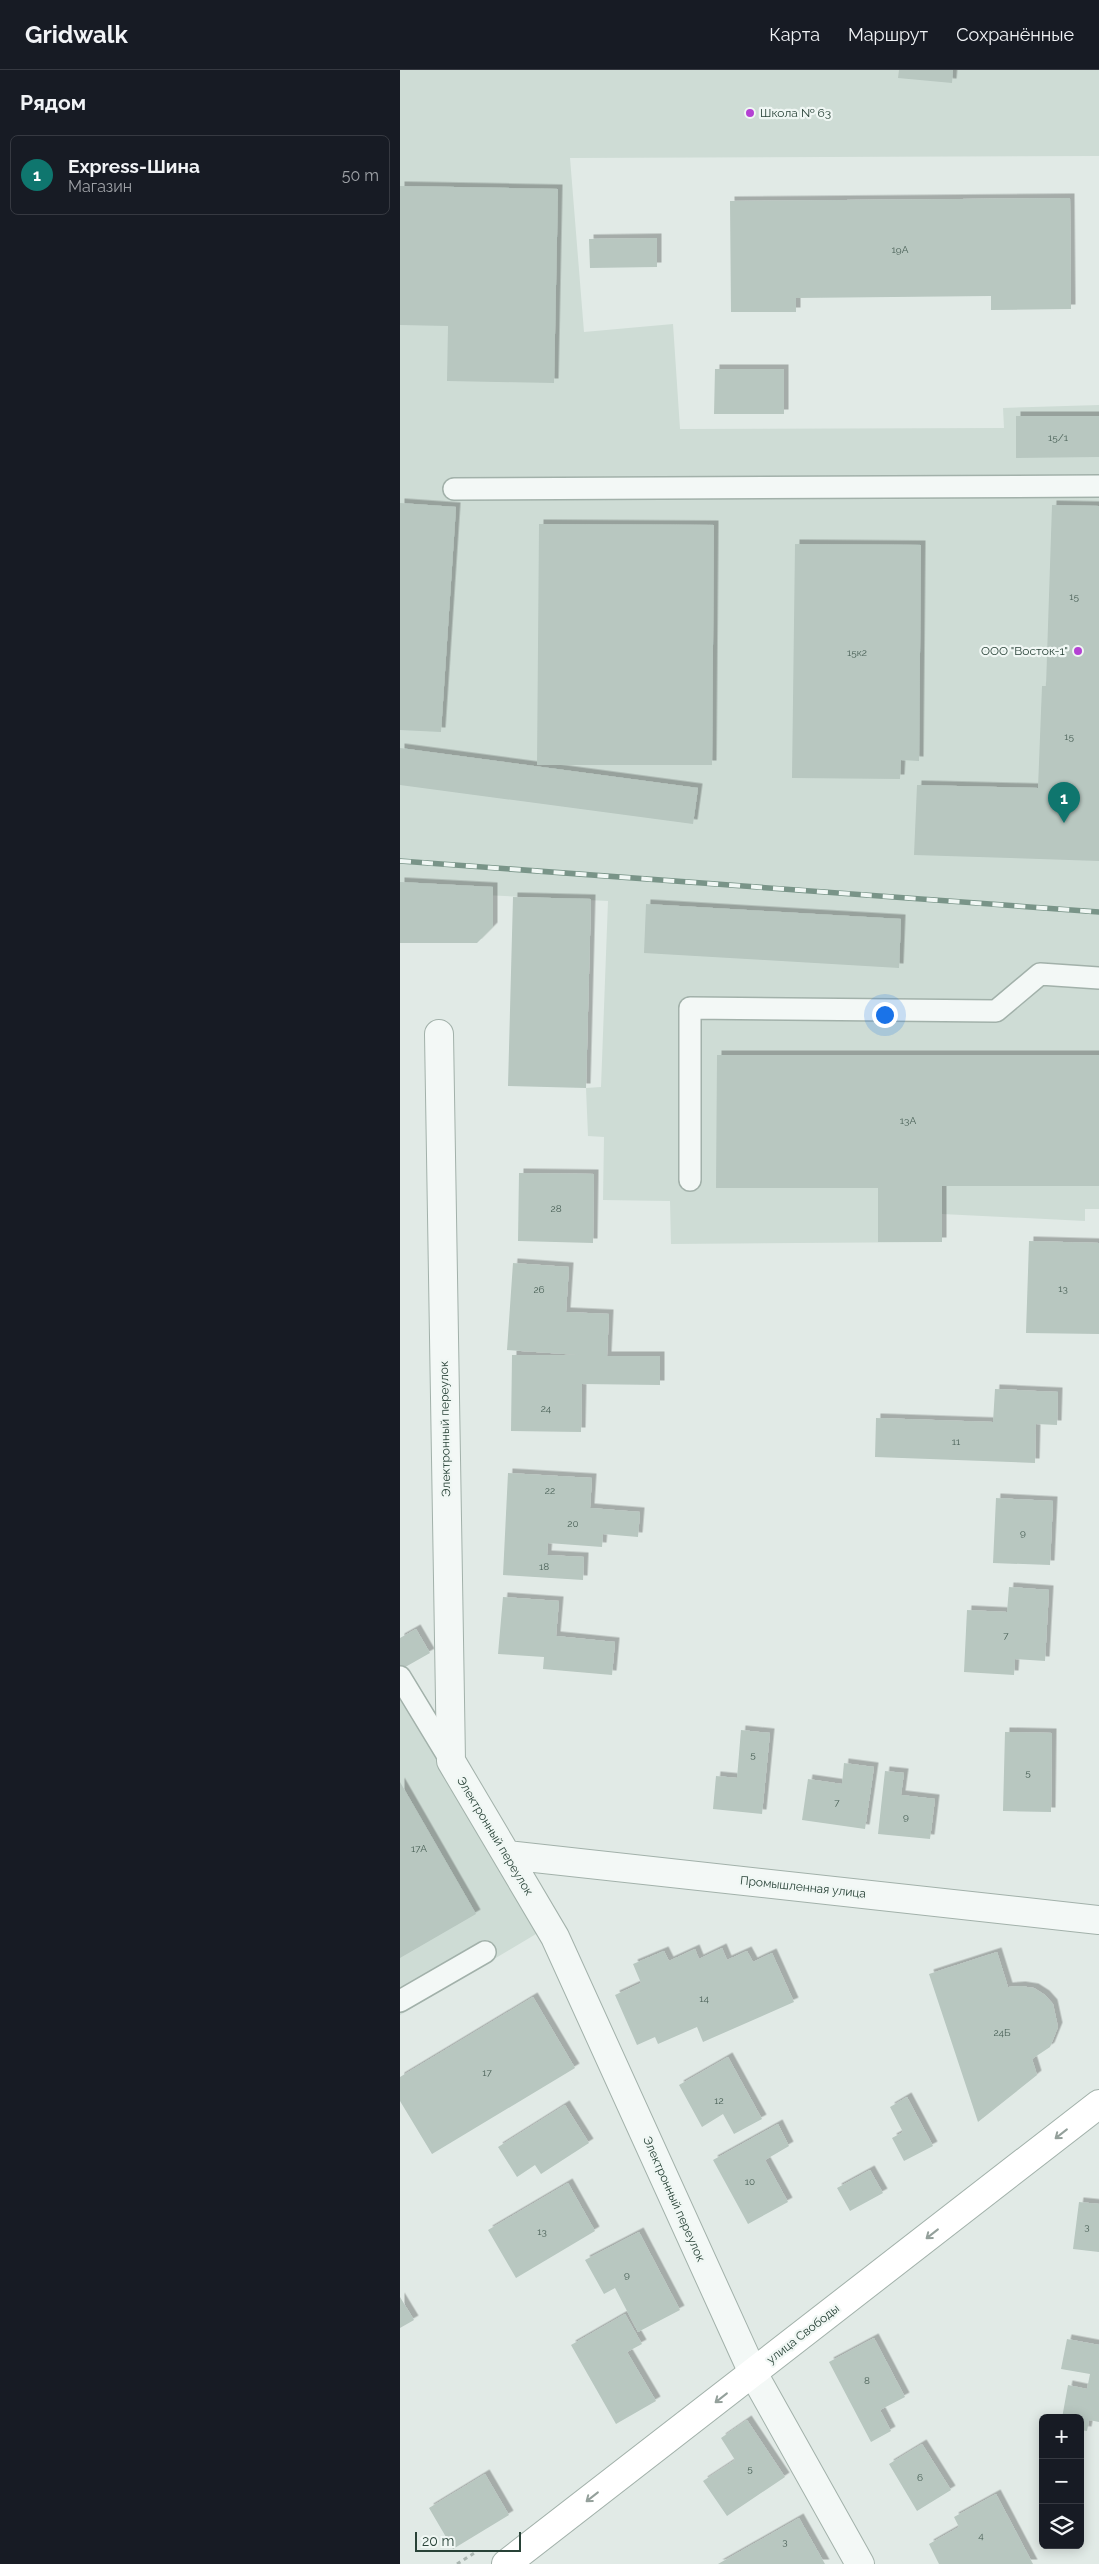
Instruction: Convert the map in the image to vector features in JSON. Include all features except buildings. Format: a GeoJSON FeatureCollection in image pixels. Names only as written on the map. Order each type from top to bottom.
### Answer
{"type":"FeatureCollection","features":[{"type":"Feature","properties":{"kind":"main road","name":"улица Свободы"},"geometry":{"type":"LineString","coordinates":[[506,2564],[1099,2104]]}},
{"type":"Feature","properties":{"kind":"street","name":"Электронный переулок"},"geometry":{"type":"LineString","coordinates":[[438,1034],[451,1761],[555,1937],[753,2373],[860,2564]]}},
{"type":"Feature","properties":{"kind":"street","name":"Промышленная улица"},"geometry":{"type":"LineString","coordinates":[[507,1855],[1099,1920]]}},
{"type":"Feature","properties":{"kind":"lane"},"geometry":{"type":"LineString","coordinates":[[454,489],[1099,486]]}},
{"type":"Feature","properties":{"kind":"lane"},"geometry":{"type":"LineString","coordinates":[[690,1180],[690,1008],[996,1011],[1040,974],[1099,978]]}},
{"type":"Feature","properties":{"kind":"lane"},"geometry":{"type":"LineString","coordinates":[[400,1677],[451,1761]]}},
{"type":"Feature","properties":{"kind":"lane"},"geometry":{"type":"LineString","coordinates":[[400,2001],[485,1952]]}},
{"type":"Feature","properties":{"kind":"shaded area"},"geometry":{"type":"Polygon","coordinates":[[[400,70],[1099,70],[1099,156],[570,158],[584,332],[673,324],[680,429],[1004,428],[1003,408],[1099,405],[1099,1209],[1085,1209],[1085,1221],[942,1214],[942,1242],[671,1244],[670,1201],[603,1200],[604,1137],[588,1136],[586,1088],[601,1087],[608,901],[400,891],[400,70]]]}},
{"type":"Feature","properties":{"kind":"shaded area"},"geometry":{"type":"Polygon","coordinates":[[[400,1695],[541,1931],[400,2015],[400,1695]]]}},
{"type":"Feature","properties":{"kind":"railway"},"geometry":{"type":"LineString","coordinates":[[400,861],[1099,912]]}},
{"type":"Feature","properties":{"kind":"place","name":"Школа № 63"},"geometry":{"type":"Point","coordinates":[750,113]}},
{"type":"Feature","properties":{"kind":"place","name":"ООО \"Восток-1\""},"geometry":{"type":"Point","coordinates":[1078,651]}},
{"type":"Feature","properties":{"kind":"place","name":"Express-Шина"},"geometry":{"type":"Point","coordinates":[1064,823]}}]}
